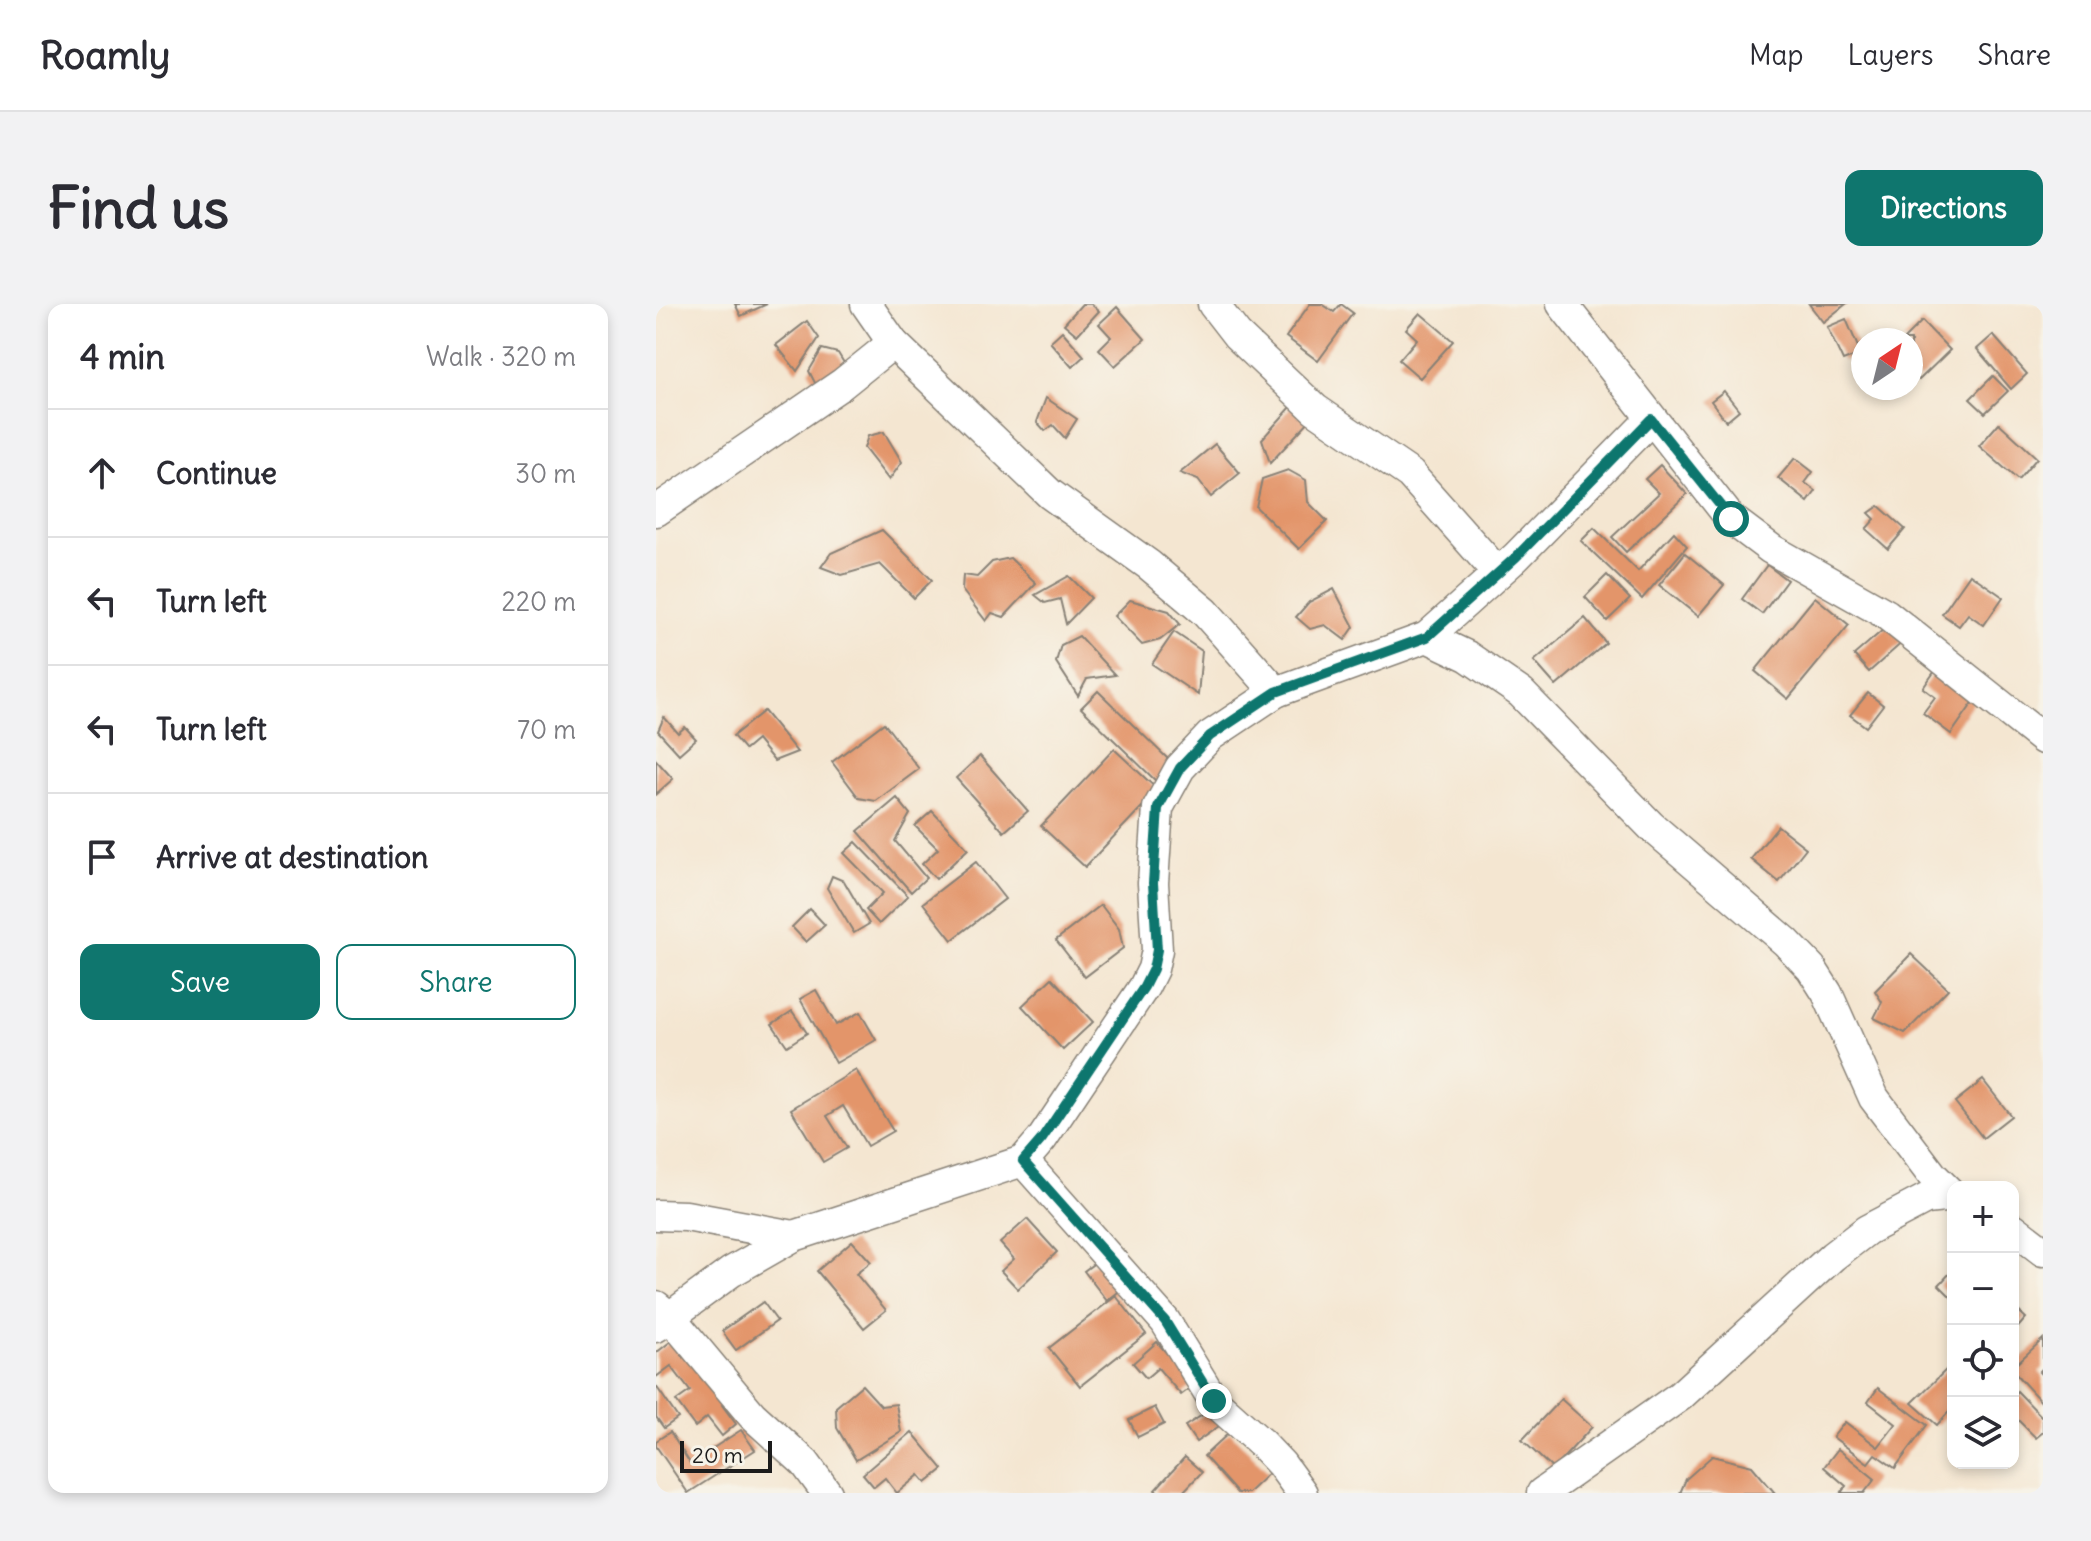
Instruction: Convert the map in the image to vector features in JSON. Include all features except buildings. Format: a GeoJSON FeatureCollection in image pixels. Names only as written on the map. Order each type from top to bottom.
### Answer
{"type":"FeatureCollection","features":[{"type":"Feature","properties":{"kind":"street"},"geometry":{"type":"LineString","coordinates":[[866,304],[893,343],[1050,494],[1149,565],[1205,612],[1276,692]]}},
{"type":"Feature","properties":{"kind":"street"},"geometry":{"type":"LineString","coordinates":[[1213,304],[1237,335],[1315,409],[1410,474],[1498,573]]}},
{"type":"Feature","properties":{"kind":"street"},"geometry":{"type":"LineString","coordinates":[[1562,304],[1731,519],[1749,534],[1886,614],[2043,739]]}},
{"type":"Feature","properties":{"kind":"street"},"geometry":{"type":"LineString","coordinates":[[656,511],[850,378],[893,343]]}},
{"type":"Feature","properties":{"kind":"street"},"geometry":{"type":"LineString","coordinates":[[827,1493],[805,1463],[752,1415],[661,1317],[794,1236],[1023,1161],[1068,1101],[1153,969],[1157,950],[1153,883],[1158,808],[1180,768],[1210,736],[1276,692],[1427,637],[1498,573],[1651,419]]}},
{"type":"Feature","properties":{"kind":"street"},"geometry":{"type":"LineString","coordinates":[[1427,637],[1467,656],[1521,693],[1651,826],[1786,942],[1811,968],[1827,993],[1874,1098],[1947,1190]]}},
{"type":"Feature","properties":{"kind":"street"},"geometry":{"type":"LineString","coordinates":[[1023,1161],[1165,1321],[1214,1401],[1262,1444],[1302,1493]]}},
{"type":"Feature","properties":{"kind":"street"},"geometry":{"type":"LineString","coordinates":[[1542,1493],[1680,1396],[1833,1256],[1867,1230],[1926,1199],[1947,1197]]}},
{"type":"Feature","properties":{"kind":"street"},"geometry":{"type":"LineString","coordinates":[[656,1215],[686,1216],[794,1236]]}},
{"type":"Feature","properties":{"kind":"street"},"geometry":{"type":"LineString","coordinates":[[2019,1233],[2043,1251]]}},
{"type":"Feature","properties":{"kind":"route"},"geometry":{"type":"LineString","coordinates":[[1214,1401],[1165,1321],[1023,1161],[1042,1139],[1153,969],[1157,950],[1153,883],[1158,808],[1180,768],[1210,736],[1276,692],[1427,637],[1516,557],[1651,419],[1731,519]]}}]}
